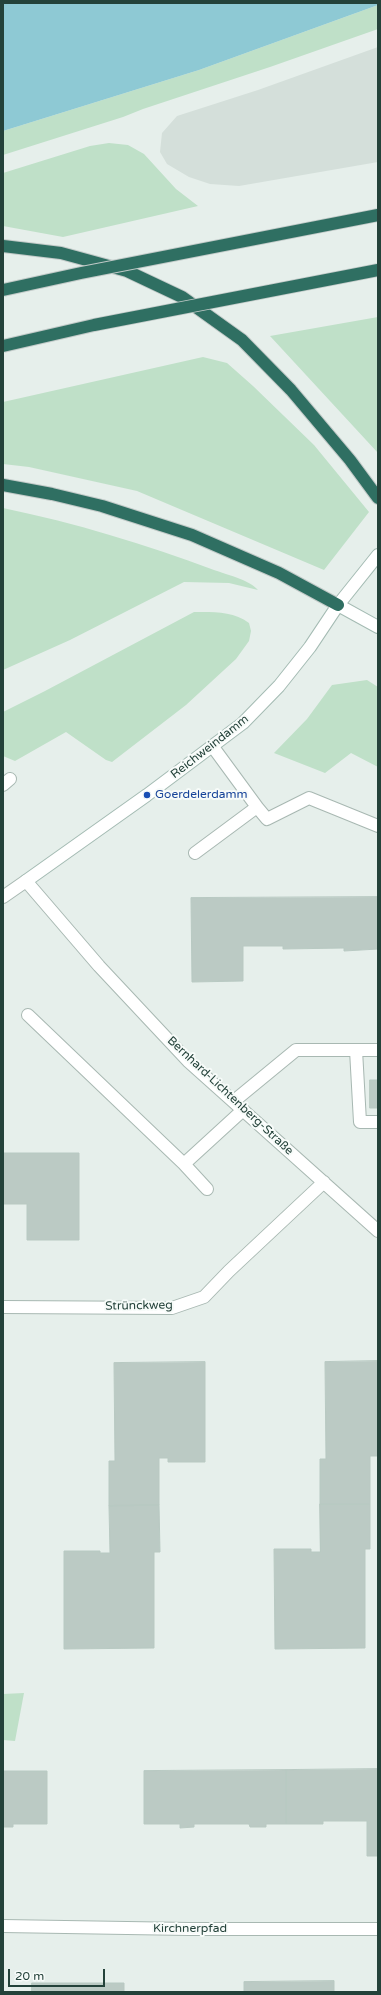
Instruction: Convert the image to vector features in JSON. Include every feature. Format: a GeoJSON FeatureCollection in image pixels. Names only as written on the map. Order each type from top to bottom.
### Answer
{"type":"FeatureCollection","features":[{"type":"Feature","properties":{"kind":"highway"},"geometry":{"type":"LineString","coordinates":[[3,290],[175,254],[378,215]]}},
{"type":"Feature","properties":{"kind":"highway"},"geometry":{"type":"LineString","coordinates":[[3,246],[61,254],[127,271],[182,297],[242,340],[291,390],[350,460],[378,498]]}},
{"type":"Feature","properties":{"kind":"highway"},"geometry":{"type":"LineString","coordinates":[[3,346],[94,325],[378,270]]}},
{"type":"Feature","properties":{"kind":"highway"},"geometry":{"type":"LineString","coordinates":[[3,485],[52,494],[102,506],[192,535],[279,573],[338,605]]}},
{"type":"Feature","properties":{"kind":"street","name":"Reichweindamm"},"geometry":{"type":"LineString","coordinates":[[3,897],[127,810],[243,723],[279,686],[310,647],[338,605],[378,555]]}},
{"type":"Feature","properties":{"kind":"street"},"geometry":{"type":"LineString","coordinates":[[338,605],[378,627]]}},
{"type":"Feature","properties":{"kind":"street"},"geometry":{"type":"LineString","coordinates":[[213,747],[267,819],[309,798],[378,826]]}},
{"type":"Feature","properties":{"kind":"street"},"geometry":{"type":"LineString","coordinates":[[196,853],[257,807]]}},
{"type":"Feature","properties":{"kind":"street","name":"Bernhard-Lichtenberg-Straße"},"geometry":{"type":"LineString","coordinates":[[26,881],[99,966],[188,1061],[378,1231]]}},
{"type":"Feature","properties":{"kind":"street"},"geometry":{"type":"LineString","coordinates":[[28,1015],[184,1164],[207,1189]]}},
{"type":"Feature","properties":{"kind":"street"},"geometry":{"type":"LineString","coordinates":[[234,1101],[296,1050],[378,1050]]}},
{"type":"Feature","properties":{"kind":"street"},"geometry":{"type":"LineString","coordinates":[[356,1050],[360,1122],[378,1122]]}},
{"type":"Feature","properties":{"kind":"street"},"geometry":{"type":"LineString","coordinates":[[184,1164],[243,1110]]}},
{"type":"Feature","properties":{"kind":"street","name":"Strünckweg"},"geometry":{"type":"LineString","coordinates":[[3,1307],[172,1308],[204,1297],[229,1271],[324,1182]]}},
{"type":"Feature","properties":{"kind":"street","name":"Kirchnerpfad"},"geometry":{"type":"LineString","coordinates":[[3,1926],[189,1929],[378,1929]]}},
{"type":"Feature","properties":{"kind":"shaded area"},"geometry":{"type":"Polygon","coordinates":[[[378,47],[378,162],[239,186],[210,184],[189,177],[167,164],[160,152],[162,133],[177,116],[258,90],[378,47]]]}},
{"type":"Feature","properties":{"kind":"green space"},"geometry":{"type":"Polygon","coordinates":[[[378,5],[378,29],[123,117],[3,155],[3,131],[199,70],[378,5]]]}},
{"type":"Feature","properties":{"kind":"green space"},"geometry":{"type":"Polygon","coordinates":[[[109,143],[128,145],[144,154],[176,189],[198,206],[63,237],[3,226],[3,173],[90,146],[109,143]]]}},
{"type":"Feature","properties":{"kind":"green space"},"geometry":{"type":"Polygon","coordinates":[[[378,317],[378,453],[270,336],[378,317]]]}},
{"type":"Feature","properties":{"kind":"green space"},"geometry":{"type":"Polygon","coordinates":[[[203,357],[227,363],[253,386],[314,445],[369,512],[324,570],[137,491],[29,467],[3,464],[3,402],[203,357]]]}},
{"type":"Feature","properties":{"kind":"green space"},"geometry":{"type":"Polygon","coordinates":[[[3,508],[83,527],[162,551],[237,578],[249,583],[258,590],[229,583],[184,582],[70,640],[3,670],[3,508]]]}},
{"type":"Feature","properties":{"kind":"green space"},"geometry":{"type":"Polygon","coordinates":[[[194,612],[230,614],[243,619],[249,623],[251,631],[249,641],[236,659],[186,705],[112,762],[106,760],[66,732],[15,761],[3,756],[3,712],[194,612]]]}},
{"type":"Feature","properties":{"kind":"green space"},"geometry":{"type":"Polygon","coordinates":[[[367,680],[378,687],[378,767],[351,753],[325,773],[274,753],[307,719],[332,685],[367,680]]]}},
{"type":"Feature","properties":{"kind":"green space"},"geometry":{"type":"Polygon","coordinates":[[[24,1693],[15,1741],[3,1740],[3,1694],[24,1693]]]}},
{"type":"Feature","properties":{"kind":"water"},"geometry":{"type":"Polygon","coordinates":[[[3,3],[378,3],[378,5],[199,70],[3,131],[3,3]]]}},
{"type":"Feature","properties":{"kind":"building"},"geometry":{"type":"Polygon","coordinates":[[[378,897],[378,949],[344,951],[344,948],[283,949],[283,946],[243,946],[243,981],[192,982],[191,898],[378,897]]]}},
{"type":"Feature","properties":{"kind":"building"},"geometry":{"type":"Polygon","coordinates":[[[370,1080],[378,1080],[378,1108],[370,1108],[370,1080]]]}},
{"type":"Feature","properties":{"kind":"building"},"geometry":{"type":"Polygon","coordinates":[[[3,1153],[79,1153],[79,1240],[27,1240],[27,1204],[3,1204],[3,1153]]]}},
{"type":"Feature","properties":{"kind":"building"},"geometry":{"type":"Polygon","coordinates":[[[378,1361],[378,1456],[370,1456],[370,1504],[320,1504],[320,1459],[326,1459],[325,1362],[378,1361]]]}},
{"type":"Feature","properties":{"kind":"building"},"geometry":{"type":"Polygon","coordinates":[[[205,1362],[205,1462],[168,1462],[168,1458],[159,1458],[159,1505],[109,1506],[109,1461],[115,1461],[114,1363],[205,1362]]]}},
{"type":"Feature","properties":{"kind":"building"},"geometry":{"type":"Polygon","coordinates":[[[320,1504],[370,1504],[370,1549],[365,1549],[365,1648],[275,1649],[274,1549],[311,1549],[311,1552],[320,1552],[320,1504]]]}},
{"type":"Feature","properties":{"kind":"building"},"geometry":{"type":"Polygon","coordinates":[[[159,1505],[160,1552],[154,1552],[154,1648],[64,1649],[64,1551],[100,1551],[100,1553],[110,1553],[109,1506],[159,1505]]]}},
{"type":"Feature","properties":{"kind":"building"},"geometry":{"type":"Polygon","coordinates":[[[378,1769],[378,1856],[367,1856],[367,1821],[323,1821],[323,1824],[286,1824],[286,1770],[378,1769]]]}},
{"type":"Feature","properties":{"kind":"building"},"geometry":{"type":"Polygon","coordinates":[[[286,1770],[286,1824],[266,1824],[266,1827],[250,1827],[249,1824],[194,1824],[194,1827],[180,1828],[180,1824],[144,1824],[144,1771],[286,1770]]]}},
{"type":"Feature","properties":{"kind":"building"},"geometry":{"type":"Polygon","coordinates":[[[3,1771],[47,1771],[47,1824],[13,1824],[13,1827],[3,1827],[3,1771]]]}},
{"type":"Feature","properties":{"kind":"building"},"geometry":{"type":"Polygon","coordinates":[[[334,1981],[334,1992],[244,1992],[244,1982],[334,1981]]]}},
{"type":"Feature","properties":{"kind":"building"},"geometry":{"type":"Polygon","coordinates":[[[32,1983],[124,1983],[124,1992],[32,1992],[32,1983]]]}},
{"type":"Feature","properties":{"kind":"place","name":"Goerdelerdamm"},"geometry":{"type":"Point","coordinates":[147,795]}}]}
